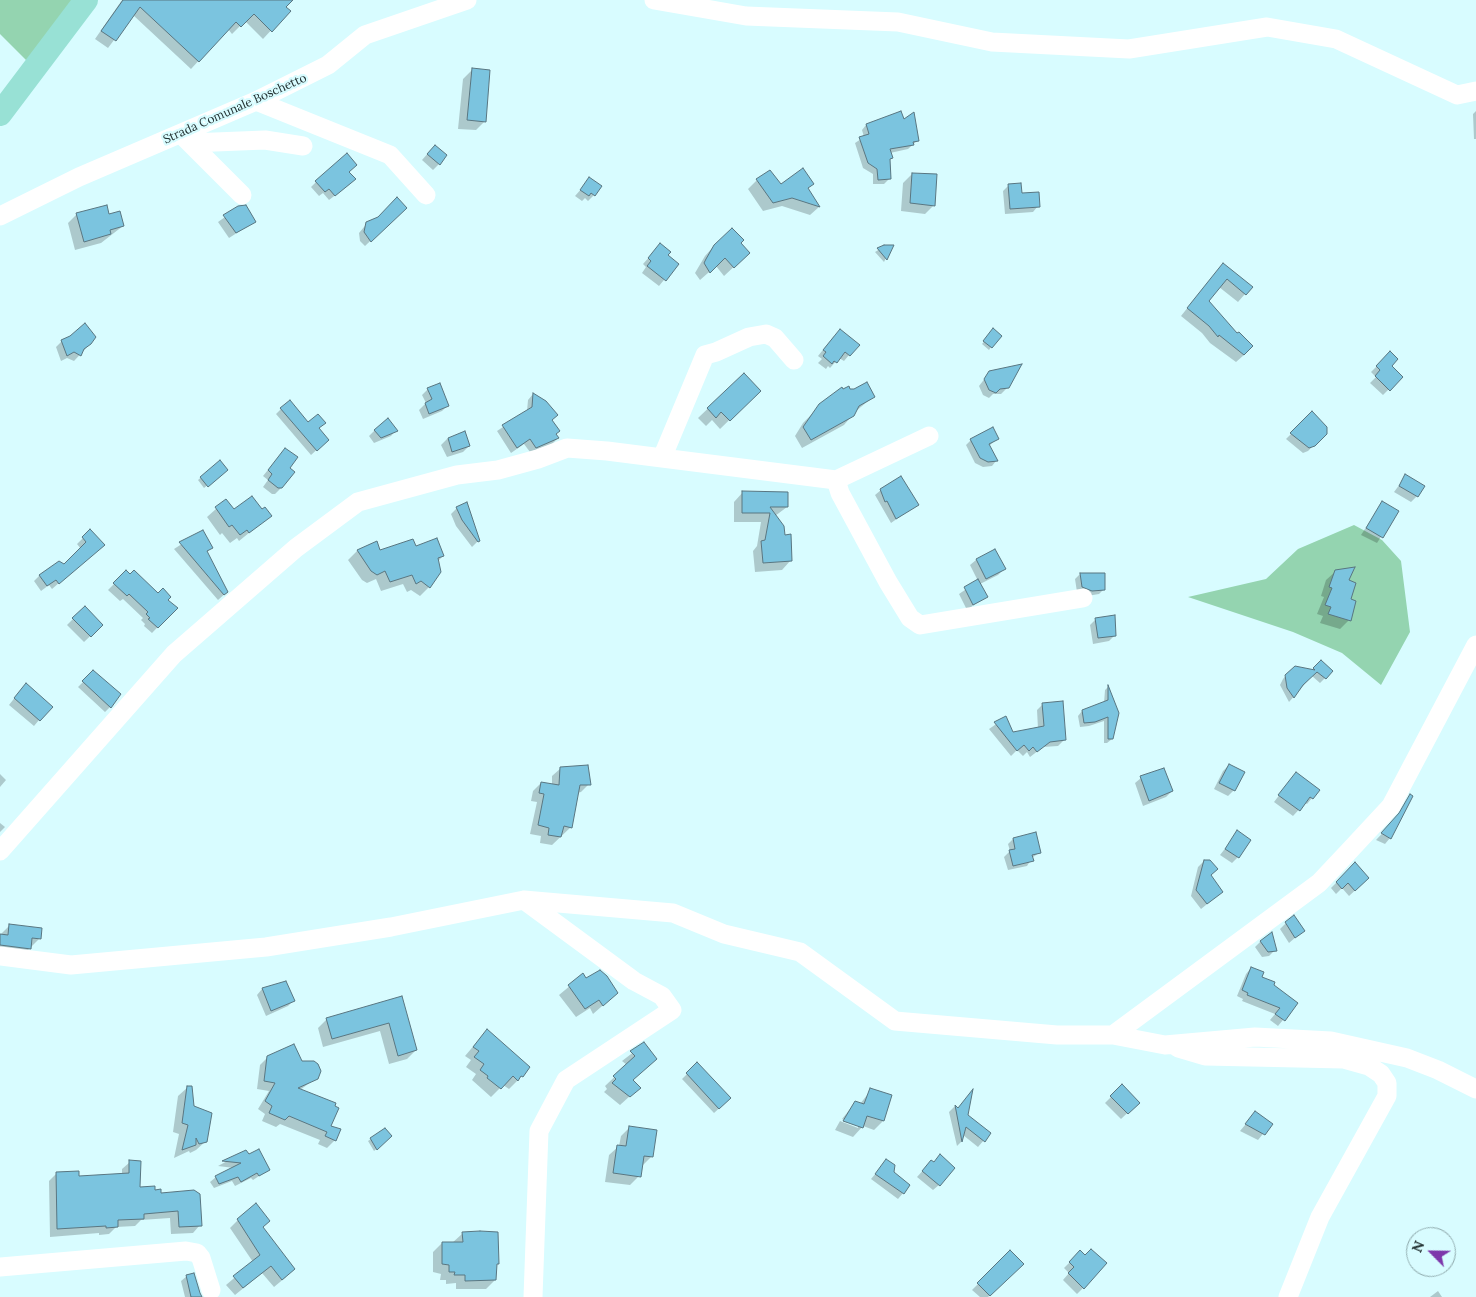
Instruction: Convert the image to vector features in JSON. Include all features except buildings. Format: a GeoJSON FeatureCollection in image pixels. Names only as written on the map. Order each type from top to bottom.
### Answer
{"type":"FeatureCollection","features":[{"type":"Feature","properties":{"kind":"main road"},"geometry":{"type":"LineString","coordinates":[[0,114],[86,0]]}},
{"type":"Feature","properties":{"kind":"street","name":"Strada Comunale Boschetto"},"geometry":{"type":"LineString","coordinates":[[0,216],[79,177],[186,138],[328,66],[365,35],[467,0]]}},
{"type":"Feature","properties":{"kind":"street"},"geometry":{"type":"LineString","coordinates":[[654,0],[746,16],[898,22],[992,42],[1128,50],[1267,27],[1336,39],[1457,95],[1476,91]]}},
{"type":"Feature","properties":{"kind":"street"},"geometry":{"type":"LineString","coordinates":[[256,102],[390,155],[426,195]]}},
{"type":"Feature","properties":{"kind":"street"},"geometry":{"type":"LineString","coordinates":[[186,138],[265,140],[303,146]]}},
{"type":"Feature","properties":{"kind":"street"},"geometry":{"type":"LineString","coordinates":[[186,138],[242,195]]}},
{"type":"Feature","properties":{"kind":"street"},"geometry":{"type":"LineString","coordinates":[[662,458],[705,355],[749,337],[766,334],[775,338],[794,360]]}},
{"type":"Feature","properties":{"kind":"street"},"geometry":{"type":"LineString","coordinates":[[0,850],[174,654],[296,548],[358,502],[457,475],[498,470],[538,459],[567,448],[836,480],[929,436]]}},
{"type":"Feature","properties":{"kind":"street"},"geometry":{"type":"LineString","coordinates":[[836,480],[840,493],[888,582],[910,618],[920,625],[1083,598]]}},
{"type":"Feature","properties":{"kind":"street"},"geometry":{"type":"LineString","coordinates":[[1113,1035],[1319,883],[1345,856],[1391,806],[1476,645]]}},
{"type":"Feature","properties":{"kind":"street"},"geometry":{"type":"LineString","coordinates":[[524,900],[634,981],[662,996],[672,1010],[566,1080],[539,1131],[533,1297]]}},
{"type":"Feature","properties":{"kind":"street"},"geometry":{"type":"LineString","coordinates":[[0,956],[71,965],[266,947],[390,927],[524,900],[673,913],[724,934],[800,952],[895,1021],[1057,1035],[1113,1035],[1165,1044],[1205,1056],[1344,1059],[1369,1066],[1381,1074],[1387,1083],[1387,1096],[1320,1217],[1288,1297]]}},
{"type":"Feature","properties":{"kind":"street"},"geometry":{"type":"LineString","coordinates":[[1165,1044],[1255,1037],[1331,1041],[1407,1058],[1438,1070],[1476,1089]]}},
{"type":"Feature","properties":{"kind":"street"},"geometry":{"type":"LineString","coordinates":[[0,1267],[186,1251],[197,1253],[201,1258],[210,1290]]}},
{"type":"Feature","properties":{"kind":"green space"},"geometry":{"type":"Polygon","coordinates":[[[0,0],[82,0],[32,66],[0,34],[0,0]]]}},
{"type":"Feature","properties":{"kind":"green space"},"geometry":{"type":"Polygon","coordinates":[[[1354,525],[1382,540],[1401,561],[1410,632],[1381,685],[1342,653],[1293,632],[1188,597],[1266,579],[1298,549],[1354,525]]]}}]}
